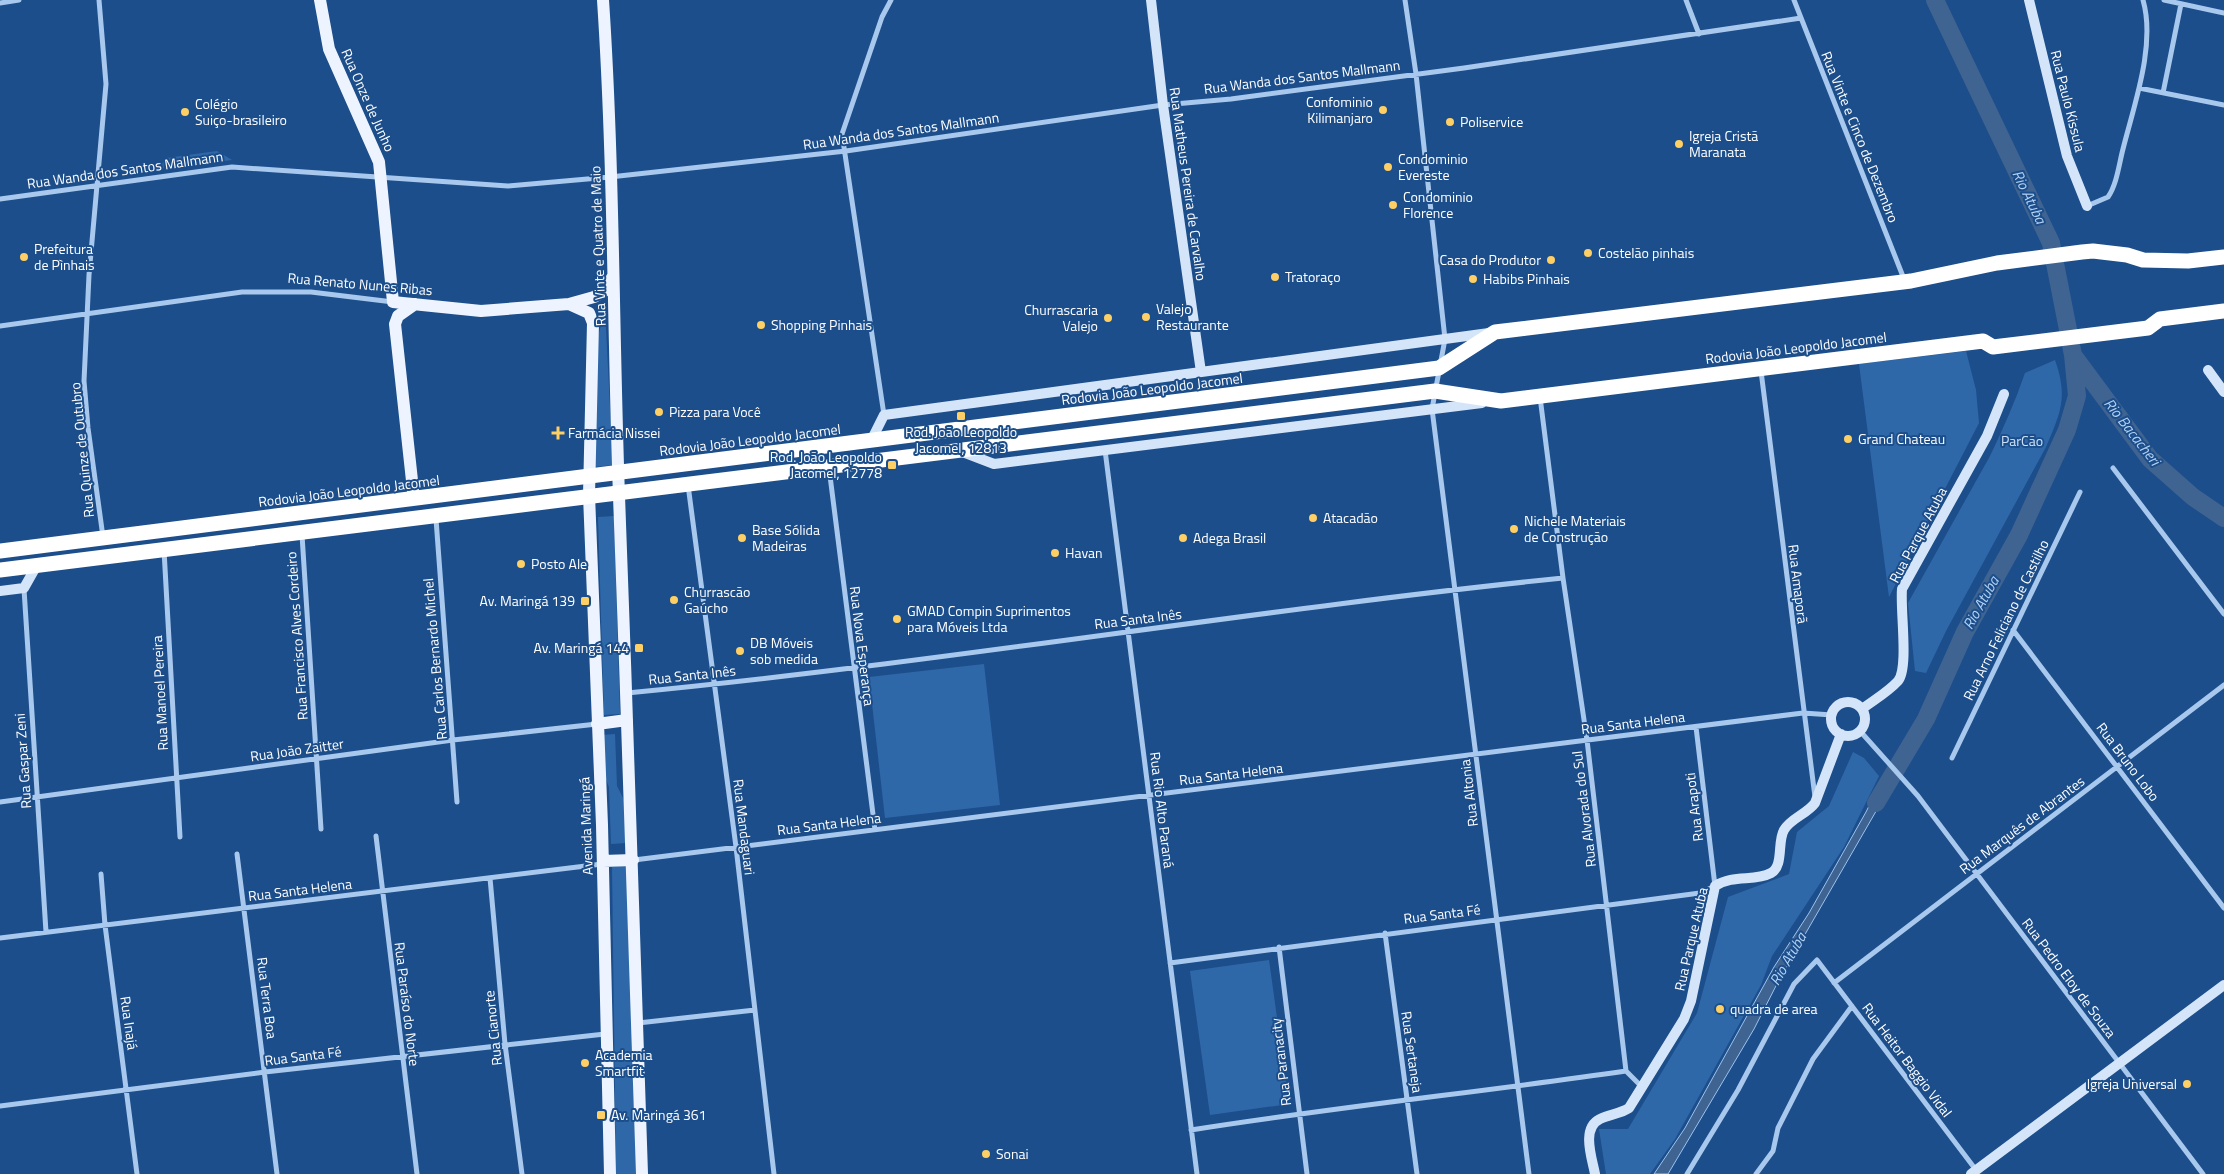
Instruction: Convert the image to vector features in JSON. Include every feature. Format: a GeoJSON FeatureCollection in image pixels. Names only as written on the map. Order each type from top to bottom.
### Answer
{"type":"FeatureCollection","features":[{"type":"Feature","properties":{"kind":"highway","name":"Rodovia João Leopoldo Jacomel"},"geometry":{"type":"LineString","coordinates":[[0,551],[1439,368],[1495,332],[1905,282],[2082,252],[2093,251],[2127,255],[2143,260],[2179,261],[2224,257]]}},
{"type":"Feature","properties":{"kind":"highway","name":"Rodovia João Leopoldo Jacomel"},"geometry":{"type":"LineString","coordinates":[[0,570],[955,449],[1435,391],[1501,401],[1982,341],[1993,347],[2039,342],[2148,328],[2160,319],[2224,311]]}},
{"type":"Feature","properties":{"kind":"highway"},"geometry":{"type":"LineString","coordinates":[[103,538],[105,556]]}},
{"type":"Feature","properties":{"kind":"main road","name":"Rua Onze de Junho"},"geometry":{"type":"LineString","coordinates":[[320,0],[329,49],[379,162],[393,302]]}},
{"type":"Feature","properties":{"kind":"main road","name":"Rua Vinte e Quatro de Maio"},"geometry":{"type":"LineString","coordinates":[[603,0],[614,273],[619,492]]}},
{"type":"Feature","properties":{"kind":"main road","name":"Rua Renato Nunes Ribas"},"geometry":{"type":"LineString","coordinates":[[393,302],[481,311],[569,304],[604,292],[614,273]]}},
{"type":"Feature","properties":{"kind":"main road"},"geometry":{"type":"LineString","coordinates":[[414,499],[395,324],[398,316],[416,304]]}},
{"type":"Feature","properties":{"kind":"main road","name":"Rua Vinte e Quatro de Maio"},"geometry":{"type":"LineString","coordinates":[[569,304],[589,313],[593,323],[589,477]]}},
{"type":"Feature","properties":{"kind":"main road","name":"Avenida Maringá"},"geometry":{"type":"LineString","coordinates":[[589,477],[603,863],[610,1174]]}},
{"type":"Feature","properties":{"kind":"main road"},"geometry":{"type":"LineString","coordinates":[[619,492],[633,860],[642,1174]]}},
{"type":"Feature","properties":{"kind":"main road"},"geometry":{"type":"LineString","coordinates":[[597,724],[627,720]]}},
{"type":"Feature","properties":{"kind":"main road"},"geometry":{"type":"LineString","coordinates":[[603,863],[633,860]]}},
{"type":"Feature","properties":{"kind":"street"},"geometry":{"type":"LineString","coordinates":[[0,3],[20,0]]}},
{"type":"Feature","properties":{"kind":"street","name":"Rua Quinze de Outubro"},"geometry":{"type":"LineString","coordinates":[[99,0],[106,84],[89,275],[85,395],[103,538]]}},
{"type":"Feature","properties":{"kind":"street"},"geometry":{"type":"LineString","coordinates":[[871,441],[884,415],[842,134],[882,18],[891,0]]}},
{"type":"Feature","properties":{"kind":"street","name":"Rua Matheus Pereira de Carvalho"},"geometry":{"type":"LineString","coordinates":[[1151,0],[1163,105],[1201,372]]}},
{"type":"Feature","properties":{"kind":"street","name":"Rua Altonia"},"geometry":{"type":"LineString","coordinates":[[1405,0],[1416,74],[1444,339],[1432,409],[1456,589],[1495,919],[1529,1174]]}},
{"type":"Feature","properties":{"kind":"street"},"geometry":{"type":"LineString","coordinates":[[1686,0],[1699,34]]}},
{"type":"Feature","properties":{"kind":"street","name":"Rua Vinte e Cinco de Dezembro"},"geometry":{"type":"LineString","coordinates":[[1794,0],[1905,282]]}},
{"type":"Feature","properties":{"kind":"street","name":"Rua Paulo Kissula"},"geometry":{"type":"LineString","coordinates":[[2029,0],[2067,156],[2087,206]]}},
{"type":"Feature","properties":{"kind":"street"},"geometry":{"type":"LineString","coordinates":[[2087,206],[2104,200],[2110,193],[2139,88],[2147,32],[2146,10],[2143,0]]}},
{"type":"Feature","properties":{"kind":"street"},"geometry":{"type":"LineString","coordinates":[[2164,0],[2224,13]]}},
{"type":"Feature","properties":{"kind":"street"},"geometry":{"type":"LineString","coordinates":[[2164,93],[2181,4]]}},
{"type":"Feature","properties":{"kind":"street","name":"Rua Wanda dos Santos Mallmann"},"geometry":{"type":"LineString","coordinates":[[0,198],[232,167],[508,186],[610,177],[846,151],[1163,105],[1231,99],[1416,74],[1801,18]]}},
{"type":"Feature","properties":{"kind":"street"},"geometry":{"type":"LineString","coordinates":[[2139,88],[2224,105]]}},
{"type":"Feature","properties":{"kind":"street","name":"Rua Renato Nunes Ribas"},"geometry":{"type":"LineString","coordinates":[[0,326],[242,292],[311,292],[393,302]]}},
{"type":"Feature","properties":{"kind":"street","name":"Rodovia João Leopoldo Jacomel"},"geometry":{"type":"LineString","coordinates":[[884,415],[1495,332]]}},
{"type":"Feature","properties":{"kind":"street","name":"Rua Amaporã"},"geometry":{"type":"LineString","coordinates":[[1760,368],[1815,803]]}},
{"type":"Feature","properties":{"kind":"street"},"geometry":{"type":"LineString","coordinates":[[2208,370],[2224,392]]}},
{"type":"Feature","properties":{"kind":"street","name":"Rua Parque Atuba"},"geometry":{"type":"LineString","coordinates":[[1862,709],[1900,679],[1904,666],[1900,606],[1902,589],[1987,436],[2004,394]]}},
{"type":"Feature","properties":{"kind":"street","name":"Rua Alvorada do Sul"},"geometry":{"type":"LineString","coordinates":[[1540,396],[1563,578],[1587,740],[1626,1071]]}},
{"type":"Feature","properties":{"kind":"street","name":"Rodovia João Leopoldo Jacomel"},"geometry":{"type":"LineString","coordinates":[[955,449],[994,464],[1501,401]]}},
{"type":"Feature","properties":{"kind":"street","name":"Rua Rio Alto Paraná"},"geometry":{"type":"LineString","coordinates":[[1105,450],[1197,1174]]}},
{"type":"Feature","properties":{"kind":"street","name":"Rua Nova Esperança"},"geometry":{"type":"LineString","coordinates":[[828,465],[875,830]]}},
{"type":"Feature","properties":{"kind":"street"},"geometry":{"type":"LineString","coordinates":[[2114,468],[2224,614]]}},
{"type":"Feature","properties":{"kind":"street","name":"Rua Mandaguari"},"geometry":{"type":"LineString","coordinates":[[688,483],[736,847],[774,1174]]}},
{"type":"Feature","properties":{"kind":"street","name":"Rua Arno Feliciano de Castilho"},"geometry":{"type":"LineString","coordinates":[[1952,758],[2080,492]]}},
{"type":"Feature","properties":{"kind":"street","name":"Rua Carlos Bernardo Michel"},"geometry":{"type":"LineString","coordinates":[[435,515],[457,802]]}},
{"type":"Feature","properties":{"kind":"street","name":"Rua Francisco Alves Cordeiro"},"geometry":{"type":"LineString","coordinates":[[302,532],[321,828]]}},
{"type":"Feature","properties":{"kind":"street","name":"Rua Manoel Pereira"},"geometry":{"type":"LineString","coordinates":[[164,549],[180,837]]}},
{"type":"Feature","properties":{"kind":"street"},"geometry":{"type":"LineString","coordinates":[[0,591],[24,588],[37,565]]}},
{"type":"Feature","properties":{"kind":"street","name":"Rua Santa Inês"},"geometry":{"type":"LineString","coordinates":[[627,693],[853,668],[1456,589],[1563,578]]}},
{"type":"Feature","properties":{"kind":"street","name":"Rua Gaspar Zeni"},"geometry":{"type":"LineString","coordinates":[[24,588],[46,932]]}},
{"type":"Feature","properties":{"kind":"street","name":"Rua Bruno Lobo"},"geometry":{"type":"LineString","coordinates":[[2013,630],[2224,908]]}},
{"type":"Feature","properties":{"kind":"street","name":"Rua Marquês de Abrantes"},"geometry":{"type":"LineString","coordinates":[[1834,983],[2224,685]]}},
{"type":"Feature","properties":{"kind":"street"},"geometry":{"type":"LineString","coordinates":[[1842,703],[1853,703],[1862,709],[1864,722],[1860,731],[1851,735],[1841,734],[1833,726],[1832,715],[1834,710],[1842,703]]}},
{"type":"Feature","properties":{"kind":"street","name":"Rua Santa Helena"},"geometry":{"type":"LineString","coordinates":[[633,860],[1803,713],[1832,715]]}},
{"type":"Feature","properties":{"kind":"street","name":"Rua João Zaitter"},"geometry":{"type":"LineString","coordinates":[[0,802],[453,740],[597,724]]}},
{"type":"Feature","properties":{"kind":"street","name":"Rua Arapoti"},"geometry":{"type":"LineString","coordinates":[[1696,726],[1715,886]]}},
{"type":"Feature","properties":{"kind":"street","name":"Rua Pedro Eloy de Souza"},"geometry":{"type":"LineString","coordinates":[[1860,731],[1918,796],[2203,1174]]}},
{"type":"Feature","properties":{"kind":"street","name":"Rua Parque Atuba"},"geometry":{"type":"LineString","coordinates":[[1594,1174],[1589,1135],[1592,1125],[1599,1119],[1621,1113],[1629,1108],[1684,1019],[1691,1000],[1715,886],[1732,878],[1766,875],[1774,872],[1778,865],[1781,836],[1785,828],[1810,811],[1815,803],[1841,734]]}},
{"type":"Feature","properties":{"kind":"street","name":"Rua Paraíso do Norte"},"geometry":{"type":"LineString","coordinates":[[376,836],[381,892],[417,1174]]}},
{"type":"Feature","properties":{"kind":"street","name":"Rua Terra Boa"},"geometry":{"type":"LineString","coordinates":[[237,854],[277,1174]]}},
{"type":"Feature","properties":{"kind":"street","name":"Rua Santa Helena"},"geometry":{"type":"LineString","coordinates":[[0,938],[603,863]]}},
{"type":"Feature","properties":{"kind":"street","name":"Rua Inajá"},"geometry":{"type":"LineString","coordinates":[[101,874],[105,925],[137,1174]]}},
{"type":"Feature","properties":{"kind":"street","name":"Rua Cianorte"},"geometry":{"type":"LineString","coordinates":[[490,878],[505,1044],[522,1174]]}},
{"type":"Feature","properties":{"kind":"street","name":"Rua Santa Fé"},"geometry":{"type":"LineString","coordinates":[[1170,962],[1385,933],[1688,896],[1715,886]]}},
{"type":"Feature","properties":{"kind":"street","name":"Rua Sertaneja"},"geometry":{"type":"LineString","coordinates":[[1385,933],[1417,1174]]}},
{"type":"Feature","properties":{"kind":"street","name":"Rua Paranacity"},"geometry":{"type":"LineString","coordinates":[[1279,947],[1307,1174]]}},
{"type":"Feature","properties":{"kind":"street","name":"Rua Heitor Baggio Vidal"},"geometry":{"type":"LineString","coordinates":[[1687,1174],[1738,1090],[1794,984],[1817,960],[1975,1173]]}},
{"type":"Feature","properties":{"kind":"street"},"geometry":{"type":"LineString","coordinates":[[1975,1173],[2224,985]]}},
{"type":"Feature","properties":{"kind":"street"},"geometry":{"type":"LineString","coordinates":[[1756,1174],[1773,1151],[1778,1128],[1813,1059],[1852,1006]]}},
{"type":"Feature","properties":{"kind":"street"},"geometry":{"type":"LineString","coordinates":[[638,1024],[755,1010]]}},
{"type":"Feature","properties":{"kind":"street","name":"Rua Santa Fé"},"geometry":{"type":"LineString","coordinates":[[0,1106],[265,1072],[608,1034]]}},
{"type":"Feature","properties":{"kind":"street"},"geometry":{"type":"LineString","coordinates":[[1192,1130],[1299,1113],[1517,1087],[1626,1071],[1643,1088]]}},
{"type":"Feature","properties":{"kind":"green space"},"geometry":{"type":"Polygon","coordinates":[[[217,151],[232,160],[158,169],[166,158],[217,151]]]}},
{"type":"Feature","properties":{"kind":"green space"},"geometry":{"type":"Polygon","coordinates":[[[605,310],[613,465],[594,467],[596,344],[605,310]]]}},
{"type":"Feature","properties":{"kind":"green space"},"geometry":{"type":"Polygon","coordinates":[[[1966,351],[1976,390],[1979,423],[1889,597],[1859,364],[1966,351]]]}},
{"type":"Feature","properties":{"kind":"green space","name":"ParCão"},"geometry":{"type":"Polygon","coordinates":[[[2055,360],[2062,395],[2056,424],[2046,447],[1946,631],[1926,673],[1915,671],[1908,603],[1990,456],[2009,415],[2025,373],[2055,360]]]}},
{"type":"Feature","properties":{"kind":"green space"},"geometry":{"type":"Polygon","coordinates":[[[614,516],[620,714],[604,715],[598,517],[614,516]]]}},
{"type":"Feature","properties":{"kind":"green space"},"geometry":{"type":"Polygon","coordinates":[[[984,664],[1000,805],[885,818],[869,677],[984,664]]]}},
{"type":"Feature","properties":{"kind":"green space"},"geometry":{"type":"Polygon","coordinates":[[[615,734],[617,786],[624,800],[626,843],[611,844],[609,787],[604,775],[602,735],[615,734]]]}},
{"type":"Feature","properties":{"kind":"green space"},"geometry":{"type":"Polygon","coordinates":[[[1853,752],[1864,758],[1879,776],[1844,847],[1772,956],[1761,985],[1675,1139],[1650,1174],[1606,1174],[1599,1129],[1628,1129],[1697,1013],[1728,897],[1789,874],[1797,832],[1829,806],[1853,752]]]}},
{"type":"Feature","properties":{"kind":"green space"},"geometry":{"type":"Polygon","coordinates":[[[628,865],[637,1174],[616,1174],[612,867],[628,865]]]}},
{"type":"Feature","properties":{"kind":"green space"},"geometry":{"type":"Polygon","coordinates":[[[1269,960],[1289,1104],[1210,1115],[1190,971],[1269,960]]]}},
{"type":"Feature","properties":{"kind":"water"},"geometry":{"type":"Polygon","coordinates":[[[1884,776],[1890,787],[1781,976],[1754,1029],[1668,1174],[1654,1174],[1685,1128],[1774,967],[1809,913],[1884,776]]]}},
{"type":"Feature","properties":{"kind":"waterway","name":"Rio Atuba"},"geometry":{"type":"LineString","coordinates":[[1876,803],[1926,719],[1965,632],[2019,535],[2067,430],[2077,396],[2073,355],[2051,243],[1935,0]]}},
{"type":"Feature","properties":{"kind":"waterway","name":"Rio Bacacheri"},"geometry":{"type":"LineString","coordinates":[[2073,355],[2150,459],[2193,497],[2224,518]]}},
{"type":"Feature","properties":{"kind":"place","name":"Confominio Kilimanjaro"},"geometry":{"type":"Point","coordinates":[1383,110]}},
{"type":"Feature","properties":{"kind":"place","name":"Colégio Suiço-brasileiro"},"geometry":{"type":"Point","coordinates":[185,112]}},
{"type":"Feature","properties":{"kind":"place","name":"Poliservice"},"geometry":{"type":"Point","coordinates":[1450,122]}},
{"type":"Feature","properties":{"kind":"place","name":"Igreja Cristã Maranata"},"geometry":{"type":"Point","coordinates":[1679,144]}},
{"type":"Feature","properties":{"kind":"place","name":"Condominio Evereste"},"geometry":{"type":"Point","coordinates":[1388,167]}},
{"type":"Feature","properties":{"kind":"place","name":"Condominio Florence"},"geometry":{"type":"Point","coordinates":[1393,205]}},
{"type":"Feature","properties":{"kind":"place","name":"Costelão pinhais"},"geometry":{"type":"Point","coordinates":[1588,253]}},
{"type":"Feature","properties":{"kind":"place","name":"Prefeitura de Pìnhais"},"geometry":{"type":"Point","coordinates":[24,257]}},
{"type":"Feature","properties":{"kind":"place","name":"Casa do Produtor"},"geometry":{"type":"Point","coordinates":[1551,260]}},
{"type":"Feature","properties":{"kind":"place","name":"Tratoraço"},"geometry":{"type":"Point","coordinates":[1275,277]}},
{"type":"Feature","properties":{"kind":"place","name":"Habibs Pinhais"},"geometry":{"type":"Point","coordinates":[1473,279]}},
{"type":"Feature","properties":{"kind":"place","name":"Valejo Restaurante"},"geometry":{"type":"Point","coordinates":[1146,317]}},
{"type":"Feature","properties":{"kind":"place","name":"Churrascaria Valejo"},"geometry":{"type":"Point","coordinates":[1108,318]}},
{"type":"Feature","properties":{"kind":"place","name":"Shopping Pinhais"},"geometry":{"type":"Point","coordinates":[761,325]}},
{"type":"Feature","properties":{"kind":"place","name":"Pizza para Você"},"geometry":{"type":"Point","coordinates":[659,412]}},
{"type":"Feature","properties":{"kind":"place","name":"Rod. João Leopoldo Jacomel, 12813"},"geometry":{"type":"Point","coordinates":[961,416]}},
{"type":"Feature","properties":{"kind":"place","name":"Farmácia Nissei"},"geometry":{"type":"Point","coordinates":[558,433]}},
{"type":"Feature","properties":{"kind":"place","name":"Grand Chateau"},"geometry":{"type":"Point","coordinates":[1848,439]}},
{"type":"Feature","properties":{"kind":"place","name":"Rod. João Leopoldo Jacomel, 12778"},"geometry":{"type":"Point","coordinates":[892,465]}},
{"type":"Feature","properties":{"kind":"place","name":"Atacadão"},"geometry":{"type":"Point","coordinates":[1313,518]}},
{"type":"Feature","properties":{"kind":"place","name":"Nichele Materiais de Construção"},"geometry":{"type":"Point","coordinates":[1514,529]}},
{"type":"Feature","properties":{"kind":"place","name":"Base Sólida Madeiras"},"geometry":{"type":"Point","coordinates":[742,538]}},
{"type":"Feature","properties":{"kind":"place","name":"Adega Brasil"},"geometry":{"type":"Point","coordinates":[1183,538]}},
{"type":"Feature","properties":{"kind":"place","name":"Havan"},"geometry":{"type":"Point","coordinates":[1055,553]}},
{"type":"Feature","properties":{"kind":"place","name":"Posto Ale"},"geometry":{"type":"Point","coordinates":[521,564]}},
{"type":"Feature","properties":{"kind":"place","name":"Churrascão Gaúcho"},"geometry":{"type":"Point","coordinates":[674,600]}},
{"type":"Feature","properties":{"kind":"place","name":"Av. Maringá 139"},"geometry":{"type":"Point","coordinates":[585,601]}},
{"type":"Feature","properties":{"kind":"place","name":"GMAD Compin Suprimentos para Móveis Ltda"},"geometry":{"type":"Point","coordinates":[897,619]}},
{"type":"Feature","properties":{"kind":"place","name":"Av. Maringá 144"},"geometry":{"type":"Point","coordinates":[639,648]}},
{"type":"Feature","properties":{"kind":"place","name":"DB Móveis sob medida"},"geometry":{"type":"Point","coordinates":[740,651]}},
{"type":"Feature","properties":{"kind":"place","name":"quadra de area"},"geometry":{"type":"Point","coordinates":[1720,1009]}},
{"type":"Feature","properties":{"kind":"place","name":"Academia Smartfit"},"geometry":{"type":"Point","coordinates":[585,1063]}},
{"type":"Feature","properties":{"kind":"place","name":"Igreja Universal"},"geometry":{"type":"Point","coordinates":[2187,1084]}},
{"type":"Feature","properties":{"kind":"place","name":"Av. Maringá 361"},"geometry":{"type":"Point","coordinates":[601,1115]}},
{"type":"Feature","properties":{"kind":"place","name":"Sonai"},"geometry":{"type":"Point","coordinates":[986,1154]}}]}
